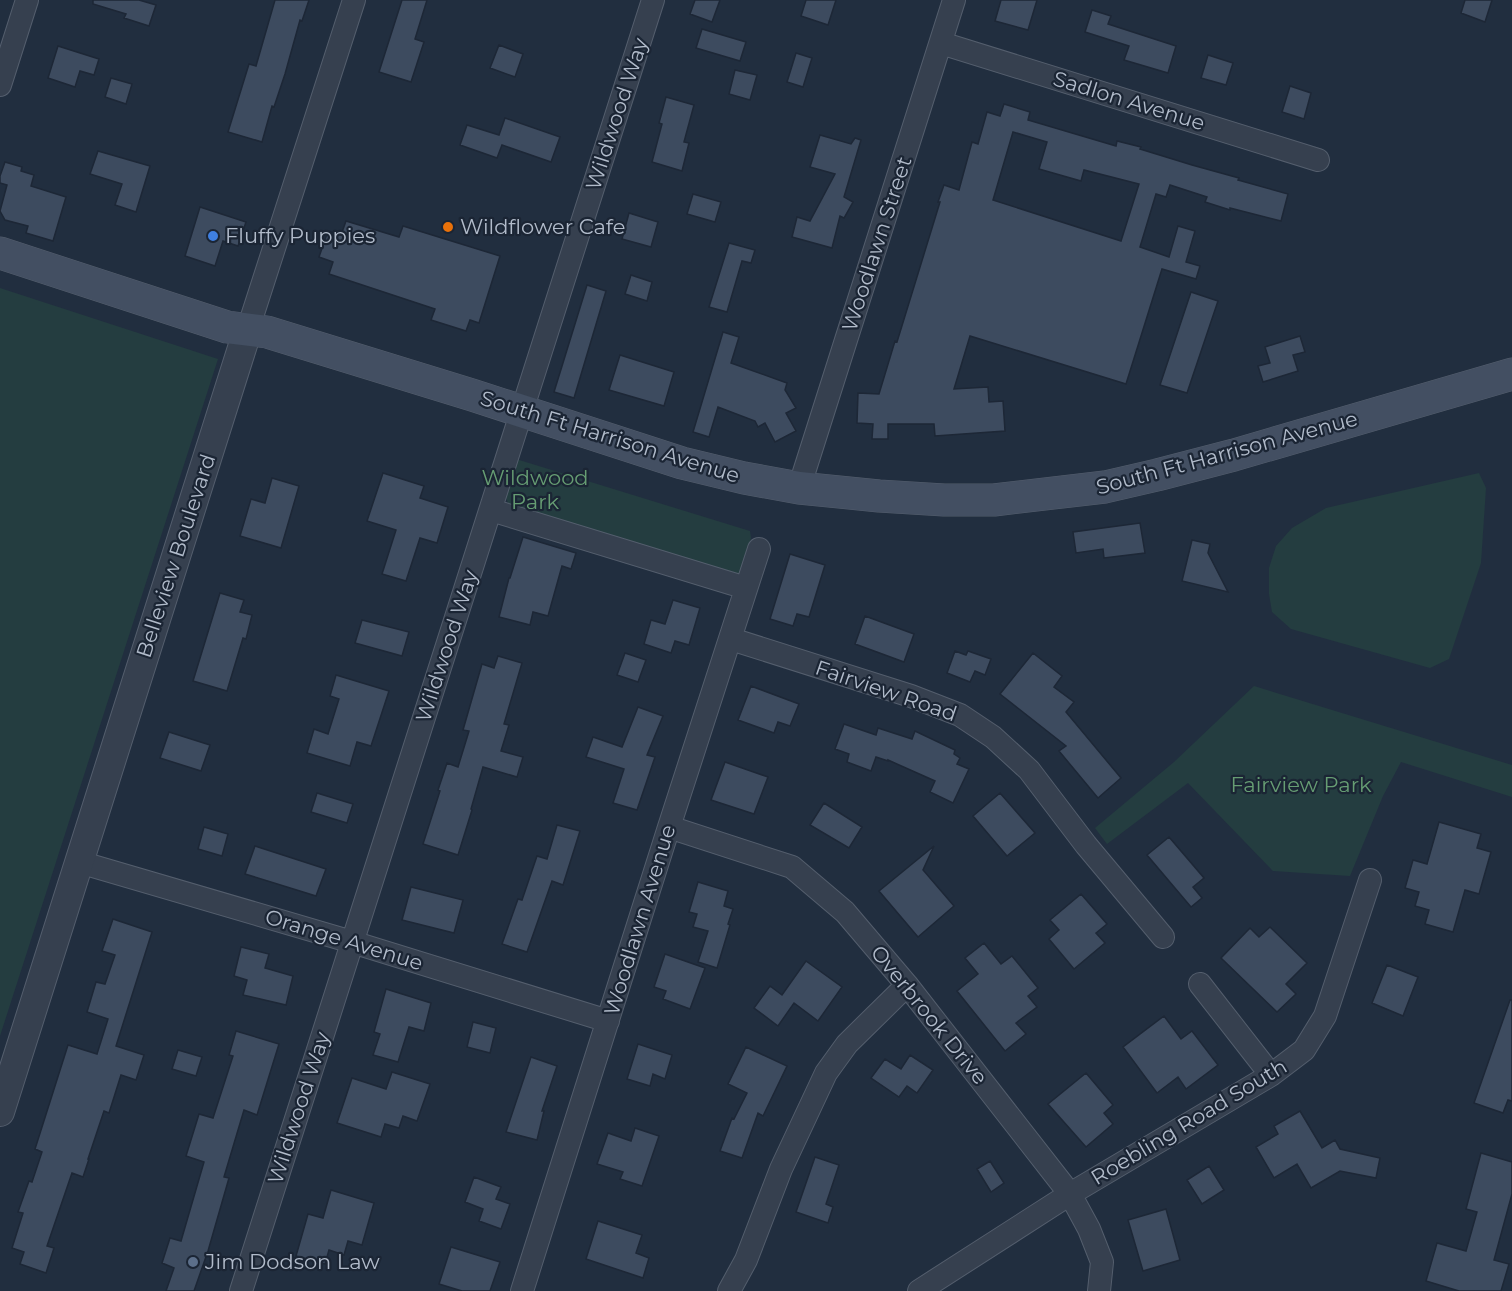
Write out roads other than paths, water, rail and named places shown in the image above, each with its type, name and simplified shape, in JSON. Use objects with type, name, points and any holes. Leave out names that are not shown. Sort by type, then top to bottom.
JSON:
[{"type":"main road","name":"South Ft Harrison Avenue","points":[[0,253],[227,327],[267,332],[682,463],[744,478],[800,488],[879,496],[964,500],[1004,499],[1105,487],[1157,476],[1234,455],[1512,374]]},
{"type":"street","points":[[0,85],[27,0]]},
{"type":"street","name":"Belleview Boulevard","points":[[0,1112],[354,0]]},
{"type":"street","name":"Wildwood Way","points":[[241,1291],[653,0]]},
{"type":"street","name":"Woodlawn Street","points":[[800,488],[954,0]]},
{"type":"street","name":"Sadlon Avenue","points":[[941,43],[1318,160]]},
{"type":"street","points":[[491,510],[746,588]]},
{"type":"street","name":"Woodlawn Avenue","points":[[522,1291],[759,549]]},
{"type":"street","name":"Fairview Road","points":[[730,639],[910,696],[960,715],[993,737],[1029,771],[1086,845],[1163,937]]},
{"type":"street","name":"Overbrook Drive","points":[[669,827],[792,867],[845,912],[907,985],[1070,1194],[1089,1229],[1102,1262],[1099,1291]]},
{"type":"street","name":"Orange Avenue","points":[[79,862],[352,942],[608,1021]]},
{"type":"street","name":"Roebling Road South","points":[[919,1291],[1070,1194],[1271,1075],[1304,1050],[1325,1016],[1370,880]]},
{"type":"street","points":[[1200,984],[1271,1075]]},
{"type":"street","points":[[729,1291],[746,1260],[781,1169],[826,1073],[847,1044],[907,985]]},
{"type":"place","name":"Wildflower Cafe","points":[[448,227]]},
{"type":"place","name":"Fluffy Puppies","points":[[213,236]]},
{"type":"place","name":"Jim Dodson Law","points":[[193,1262]]},
{"type":"park label","name":"Wildwood Park","points":[[535,490]]},
{"type":"park label","name":"Fairview Park","points":[[1301,785]]}]
